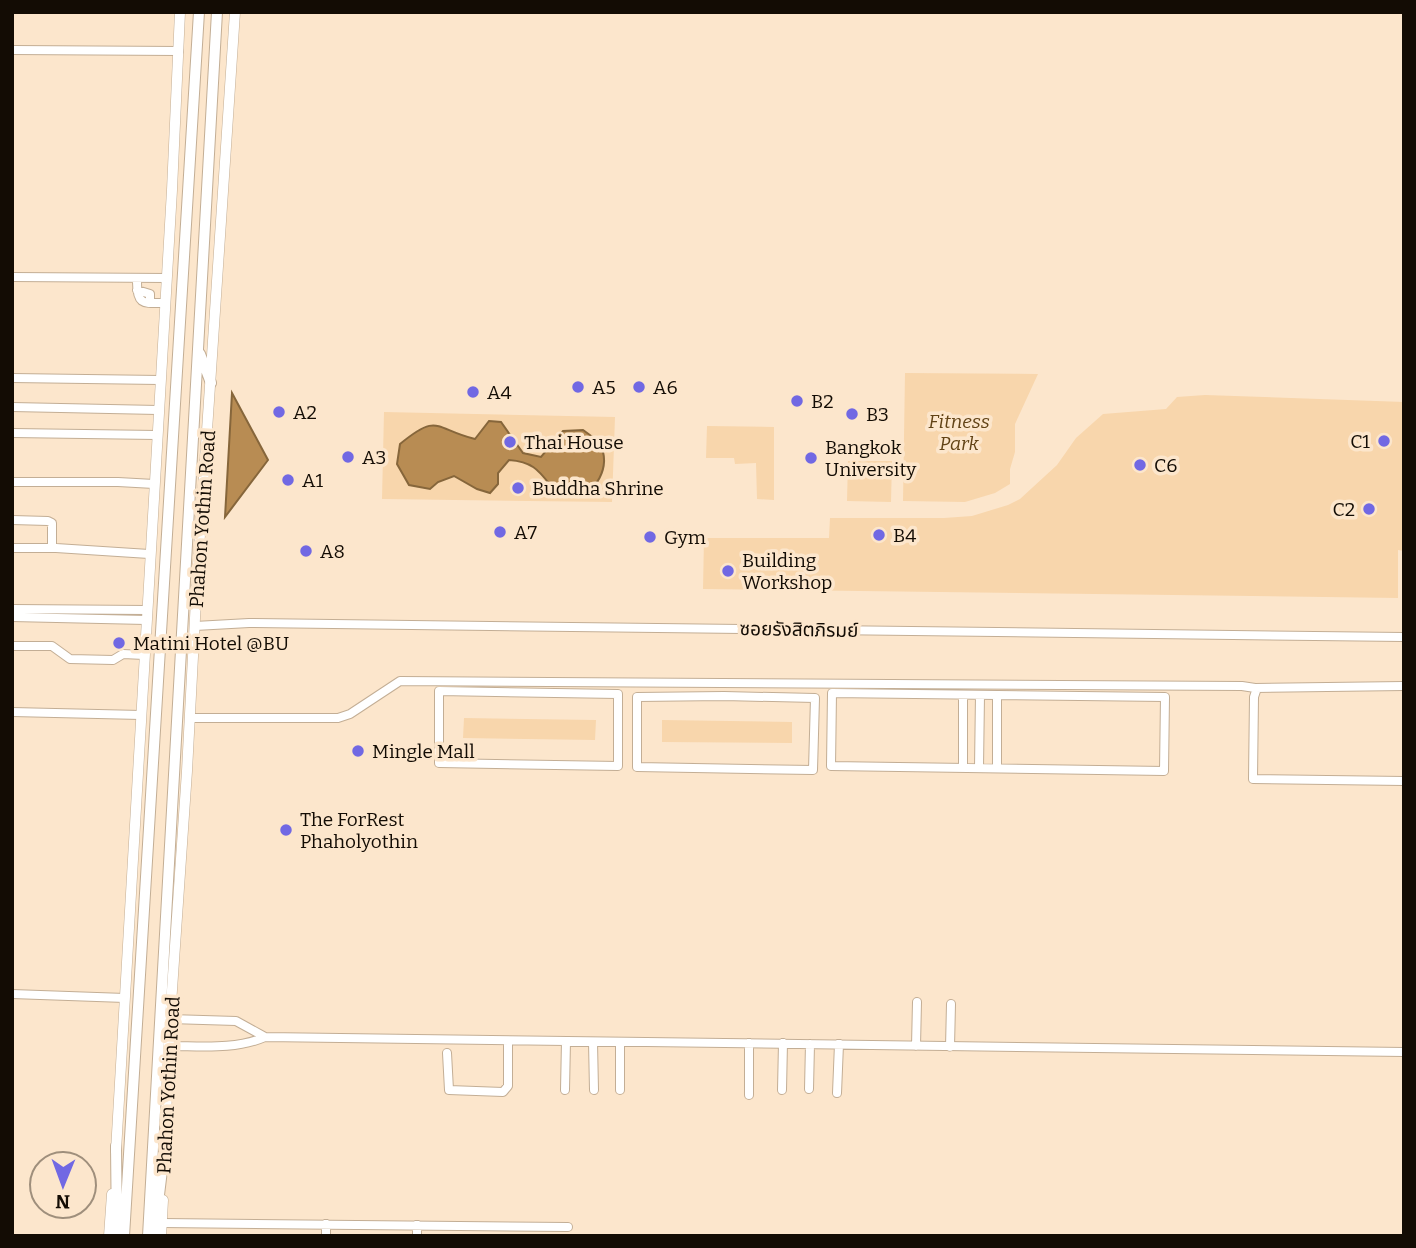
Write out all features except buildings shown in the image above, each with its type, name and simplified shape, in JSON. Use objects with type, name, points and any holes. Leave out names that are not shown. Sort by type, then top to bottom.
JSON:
[{"type":"highway","name":"Phahon Yothin Road","points":[[124,1236],[199,12]]},
{"type":"highway","name":"Phahon Yothin Road","points":[[148,1236],[217,12]]},
{"type":"highway","points":[[197,348],[211,383]]},
{"type":"highway","points":[[116,1146],[117,1236]]},
{"type":"highway","points":[[154,1236],[163,1162]]},
{"type":"main road","points":[[109,1236],[167,278],[180,12]]},
{"type":"main road","points":[[174,153],[178,143],[186,12]]},
{"type":"main road","points":[[226,161],[223,153],[229,12]]},
{"type":"main road","name":"Phahon Yothin Road","points":[[162,1236],[170,1019],[235,12]]},
{"type":"street","points":[[12,50],[178,51]]},
{"type":"street","points":[[12,277],[167,278]]},
{"type":"street","points":[[139,300],[137,286],[148,291],[150,303]]},
{"type":"street","points":[[128,296],[150,303],[165,303]]},
{"type":"street","points":[[12,378],[160,380]]},
{"type":"street","points":[[12,407],[158,410]]},
{"type":"street","points":[[12,433],[157,435]]},
{"type":"street","points":[[12,482],[154,484]]},
{"type":"street","points":[[12,520],[52,523],[52,548]]},
{"type":"street","points":[[12,548],[149,554]]},
{"type":"street","points":[[12,608],[146,615]]},
{"type":"street","points":[[12,617],[146,615]]},
{"type":"street","name":"ซอยรังสิตภิรมย์","points":[[195,626],[249,623],[1404,637]]},
{"type":"street","points":[[12,646],[52,646],[70,659],[113,660],[123,654],[144,655]]},
{"type":"street","points":[[190,718],[338,718],[350,714],[400,681],[943,683],[1257,688],[1404,686]]},
{"type":"street","points":[[529,681],[529,692]]},
{"type":"street","points":[[724,682],[724,696]]},
{"type":"street","points":[[943,683],[943,694]]},
{"type":"street","points":[[1257,688],[1254,697],[1253,779],[1404,780]]},
{"type":"street","points":[[439,691],[529,692],[618,694],[618,765],[439,763],[439,691]]},
{"type":"street","points":[[832,693],[943,694],[1164,697],[1164,771],[831,766],[832,693]]},
{"type":"street","points":[[963,695],[963,768]]},
{"type":"street","points":[[979,768],[980,695]]},
{"type":"street","points":[[997,695],[997,768]]},
{"type":"street","points":[[637,696],[724,696],[816,698],[813,770],[637,768],[637,696]]},
{"type":"street","points":[[12,712],[141,715]]},
{"type":"street","points":[[12,994],[125,998]]},
{"type":"street","points":[[916,1046],[917,1002]]},
{"type":"street","points":[[950,1047],[951,1004]]},
{"type":"street","points":[[170,1019],[236,1021],[265,1037]]},
{"type":"street","points":[[169,1046],[235,1046],[265,1037],[1404,1052]]},
{"type":"street","points":[[447,1052],[449,1090],[503,1092],[508,1086],[508,1041]]},
{"type":"street","points":[[565,1090],[566,1041]]},
{"type":"street","points":[[593,1042],[594,1090]]},
{"type":"street","points":[[620,1042],[620,1090]]},
{"type":"street","points":[[748,1043],[749,1095]]},
{"type":"street","points":[[782,1090],[783,1043]]},
{"type":"street","points":[[809,1089],[810,1044]]},
{"type":"street","points":[[838,1093],[839,1044]]},
{"type":"street","points":[[162,1223],[568,1227]]},
{"type":"street","points":[[326,1224],[326,1236]]},
{"type":"street","points":[[416,1236],[417,1225]]},
{"type":"green space","name":"Fitness Park","points":[[905,373],[1038,374],[1015,424],[1015,452],[1010,469],[1010,484],[995,493],[965,502],[903,501]]},
{"type":"green space","points":[[1205,395],[1404,402],[1404,551],[1398,550],[1398,598],[703,589],[704,538],[829,538],[830,518],[972,516],[1020,499],[1057,465],[1076,438],[1103,414],[1166,409],[1177,397]]},
{"type":"green space","points":[[384,412],[615,417],[612,502],[382,499]]},
{"type":"green space","points":[[707,426],[774,427],[774,500],[757,499],[756,463],[735,464],[734,458],[706,458]]},
{"type":"green space","points":[[848,461],[892,461],[891,502],[847,501]]},
{"type":"green space","points":[[464,718],[596,720],[595,740],[463,738]]},
{"type":"green space","points":[[662,720],[792,722],[792,743],[662,742]]},
{"type":"shaded area","points":[[232,393],[268,460],[225,517]]},
{"type":"shaded area","points":[[489,421],[501,422],[523,453],[541,457],[563,431],[583,430],[597,441],[603,453],[600,478],[581,495],[568,496],[556,492],[532,466],[509,460],[498,473],[498,484],[490,493],[454,476],[438,482],[430,489],[409,485],[397,464],[400,444],[422,428],[430,426],[475,439]]},
{"type":"place","name":"A5","points":[[578,387]]},
{"type":"place","name":"A6","points":[[639,387]]},
{"type":"place","name":"A4","points":[[473,392]]},
{"type":"place","name":"B2","points":[[797,401]]},
{"type":"place","name":"A2","points":[[279,412]]},
{"type":"place","name":"B3","points":[[852,414]]},
{"type":"place","name":"C1","points":[[1384,441]]},
{"type":"place","name":"Thai House","points":[[510,442]]},
{"type":"place","name":"A3","points":[[348,457]]},
{"type":"place","name":"Bangkok University","points":[[811,458]]},
{"type":"place","name":"C6","points":[[1140,465]]},
{"type":"place","name":"A1","points":[[288,480]]},
{"type":"place","name":"Buddha Shrine","points":[[518,488]]},
{"type":"place","name":"C2","points":[[1369,509]]},
{"type":"place","name":"A7","points":[[500,532]]},
{"type":"place","name":"B4","points":[[879,535]]},
{"type":"place","name":"Gym","points":[[650,537]]},
{"type":"place","name":"A8","points":[[306,551]]},
{"type":"place","name":"Building Workshop","points":[[728,571]]},
{"type":"place","name":"Matini Hotel @BU","points":[[119,643]]},
{"type":"place","name":"Mingle Mall","points":[[358,751]]},
{"type":"place","name":"The ForRest Phaholyothin","points":[[286,830]]}]
